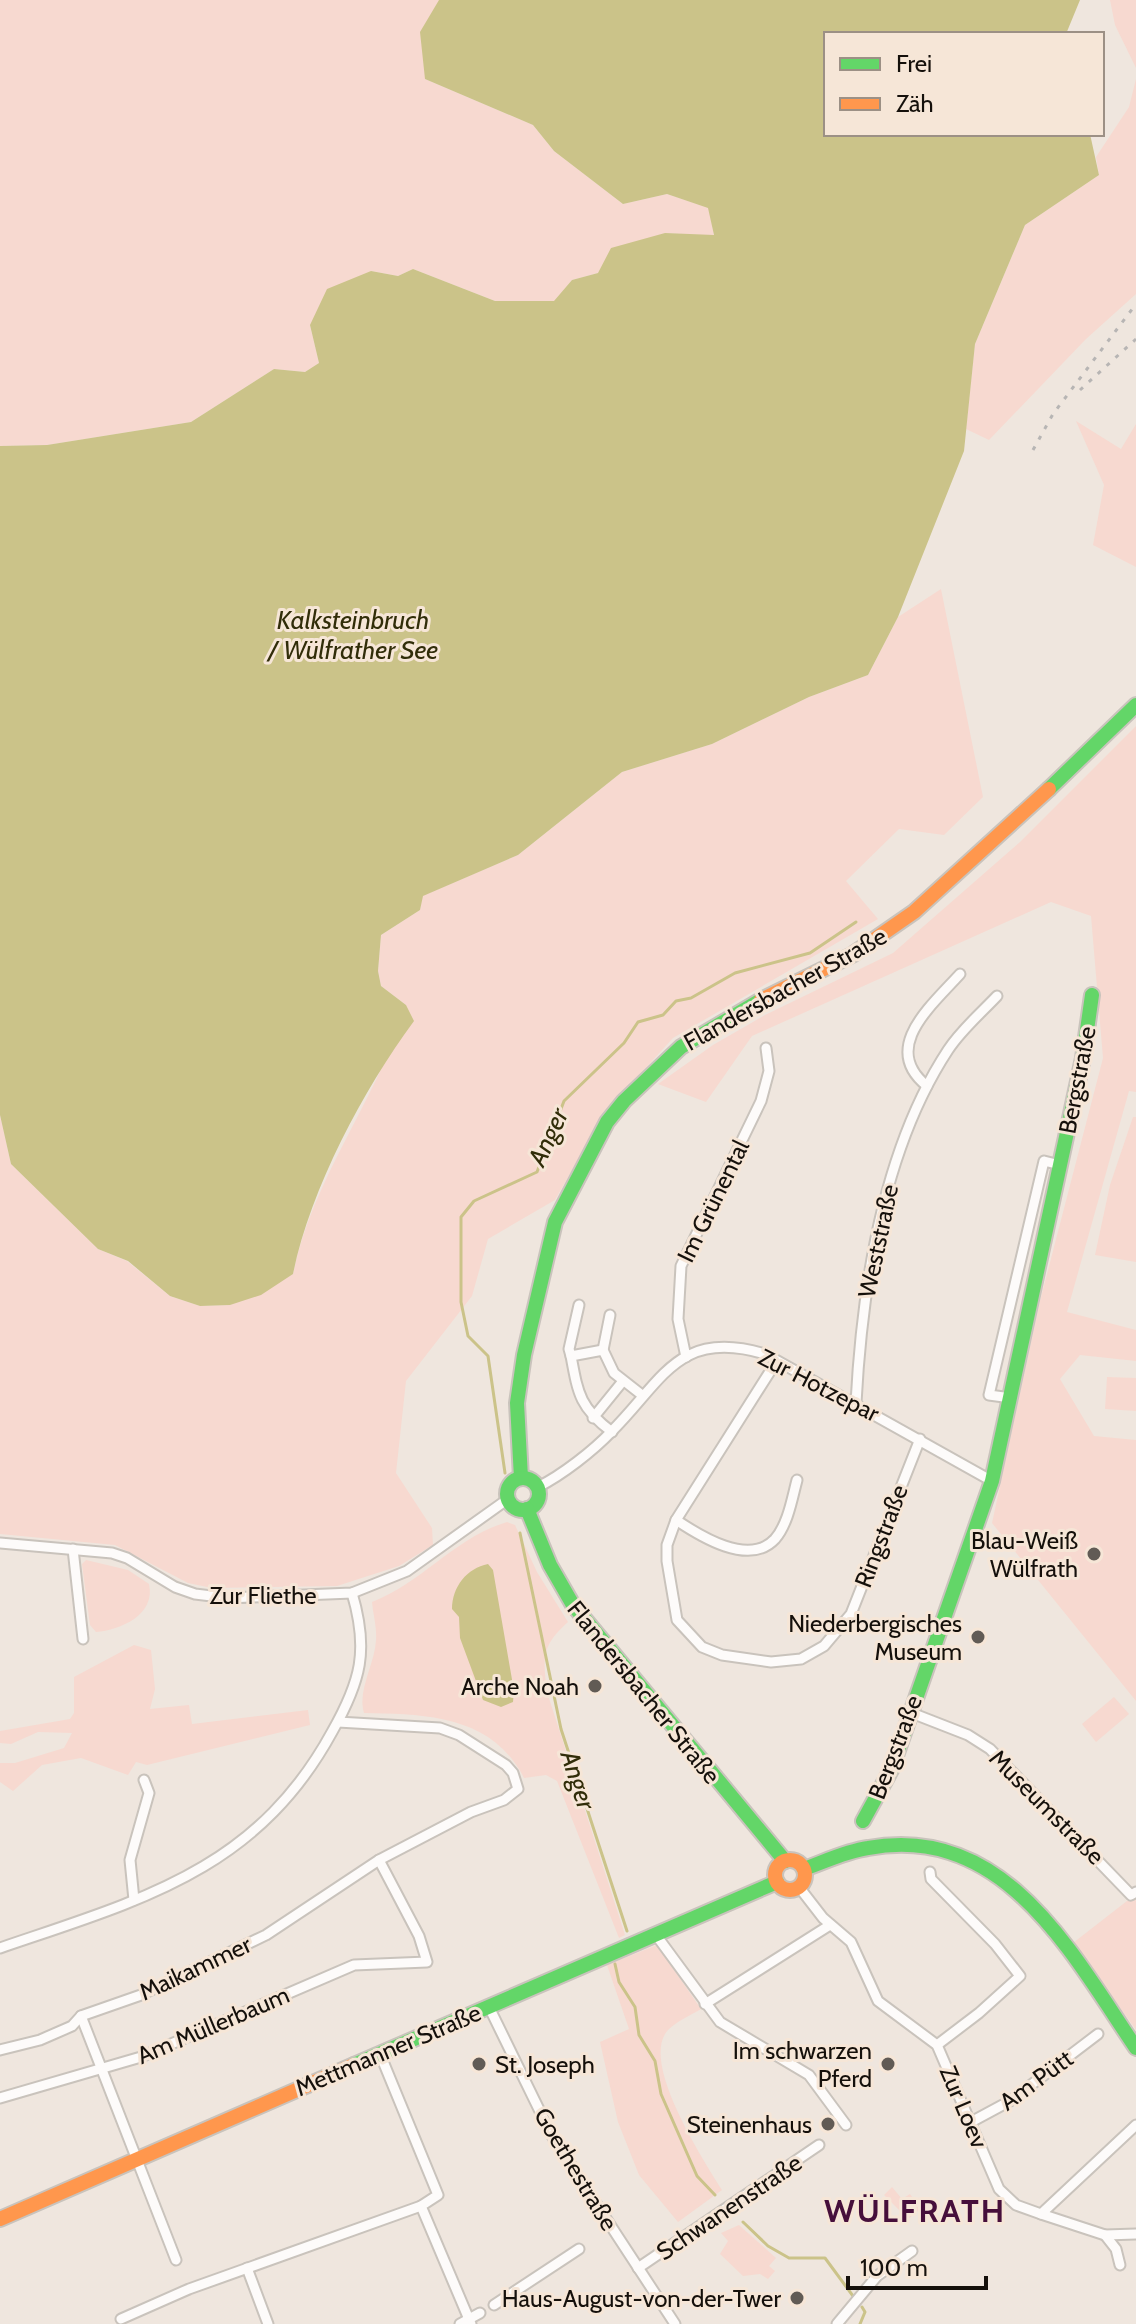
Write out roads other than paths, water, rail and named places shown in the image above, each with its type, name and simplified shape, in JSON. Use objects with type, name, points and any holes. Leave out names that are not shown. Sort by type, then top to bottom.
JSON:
[{"type":"street","name":"Flandersbacher Straße","points":[[521,1478],[517,1403],[524,1355],[555,1222],[616,1112],[681,1047],[732,1014],[852,955],[914,912],[995,841],[1136,705]]},
{"type":"street","points":[[927,1086],[912,1073],[906,1057],[909,1040],[922,1018],[960,974]]},
{"type":"street","name":"Bergstraße","points":[[863,1821],[891,1770],[992,1481],[1083,1058],[1092,995]]},
{"type":"street","name":"Weststraße","points":[[856,1403],[865,1298],[890,1181],[927,1086],[949,1048],[997,996]]},
{"type":"street","name":"Im Grünental","points":[[686,1357],[678,1319],[681,1266],[761,1101],[769,1071],[766,1048]]},
{"type":"street","name":"Bergstraße","points":[[1011,1398],[989,1395],[1044,1161],[1060,1165]]},
{"type":"street","points":[[579,1305],[569,1349],[578,1391],[593,1418],[612,1432]]},
{"type":"street","points":[[610,1315],[603,1350],[614,1373],[642,1395]]},
{"type":"street","name":"Zur Hotzepar","points":[[538,1487],[612,1432],[664,1371],[686,1357],[710,1348],[735,1348],[765,1354],[992,1481]]},
{"type":"street","points":[[571,1356],[603,1350]]},
{"type":"street","name":"Ringstraße","points":[[776,1362],[676,1520],[667,1545],[677,1620],[702,1647],[722,1655],[771,1662],[801,1659],[824,1646],[851,1614],[920,1439]]},
{"type":"street","points":[[593,1418],[623,1381]]},
{"type":"street","points":[[521,1478],[532,1481],[538,1487],[538,1501],[527,1509],[518,1509],[508,1499],[509,1486],[521,1478]]},
{"type":"street","points":[[676,1520],[720,1543],[744,1551],[765,1547],[777,1537],[788,1514],[797,1480]]},
{"type":"street","name":"Zur Fliethe","points":[[0,1543],[73,1549],[127,1558],[175,1587],[210,1597],[352,1593],[407,1571],[508,1499]]},
{"type":"street","name":"Flandersbacher Straße","points":[[527,1509],[550,1565],[573,1605],[731,1800],[785,1861]]},
{"type":"street","points":[[73,1549],[83,1639]]},
{"type":"street","points":[[1,1945],[134,1900],[207,1866],[253,1836],[305,1777],[338,1722],[363,1650],[352,1593]]},
{"type":"street","name":"Museumstraße","points":[[909,1712],[968,1735],[998,1755],[1134,1894]]},
{"type":"street","name":"Maikammer","points":[[0,2050],[40,2040],[72,2026],[81,2016],[141,1995],[266,1935],[379,1860],[459,1818],[504,1800],[518,1789],[513,1773],[459,1735],[414,1725],[338,1722]]},
{"type":"street","points":[[134,1900],[130,1860],[149,1793],[144,1780]]},
{"type":"street","points":[[804,1869],[850,1850],[888,1843],[923,1843],[971,1855],[1032,1903],[1136,2048]]},
{"type":"street","name":"Am Müllerbaum","points":[[0,2098],[141,2057],[354,1965],[427,1962],[419,1936],[379,1860]]},
{"type":"street","points":[[785,1861],[796,1861],[804,1869],[805,1878],[799,1887],[784,1889],[777,1882],[777,1867],[785,1861]]},
{"type":"street","points":[[930,1872],[931,1879],[995,1944],[1020,1976],[937,2045]]},
{"type":"street","name":"Mettmanner Straße","points":[[0,2219],[777,1882]]},
{"type":"street","name":"Zur Loev","points":[[799,1887],[830,1925],[851,1942],[870,1989],[884,2007],[937,2045],[999,2189],[1016,2205],[1041,2214]]},
{"type":"street","points":[[705,2004],[830,1925]]},
{"type":"street","points":[[656,1935],[720,2022],[809,2075],[846,2125]]},
{"type":"street","name":"Goethestraße","points":[[489,2007],[552,2136],[675,2324]]},
{"type":"street","points":[[81,2016],[176,2260]]},
{"type":"street","name":"Am Pütt","points":[[971,2122],[1010,2101],[1098,2034]]},
{"type":"street","points":[[121,2319],[247,2268],[421,2206],[438,2195],[380,2054]]},
{"type":"street","points":[[1136,2125],[1041,2214],[1105,2235],[1136,2234]]},
{"type":"street","name":"Schwanenstraße","points":[[638,2268],[819,2145]]},
{"type":"street","points":[[421,2206],[467,2323],[480,2313]]},
{"type":"street","points":[[1105,2235],[1116,2249],[1120,2265]]},
{"type":"street","points":[[494,2305],[579,2249]]},
{"type":"street","points":[[837,2324],[877,2276],[912,2251]]},
{"type":"street","points":[[247,2268],[268,2324]]},
{"type":"water","name":"Kalksteinbruch / Wülfrather See","points":[[439,0],[1080,0],[1067,32],[824,32],[824,136],[1090,136],[1099,175],[1025,225],[975,344],[964,451],[898,617],[868,675],[809,697],[712,744],[622,772],[518,855],[423,896],[420,910],[381,935],[378,971],[381,986],[406,1005],[414,1021],[358,1109],[325,1175],[293,1274],[261,1295],[230,1305],[200,1306],[170,1296],[128,1261],[98,1249],[11,1164],[0,1115],[0,446],[47,445],[191,422],[274,369],[305,372],[319,363],[310,325],[327,289],[371,271],[398,276],[413,269],[495,301],[554,301],[572,280],[598,273],[611,248],[665,233],[714,235],[708,208],[667,194],[623,204],[554,151],[533,125],[425,79],[420,32]]},
{"type":"water","points":[[488,1564],[493,1570],[514,1691],[513,1702],[501,1707],[483,1700],[460,1638],[459,1617],[452,1609],[462,1580],[480,1566]]},
{"type":"waterway","name":"Anger","points":[[505,1473],[488,1356],[468,1336],[461,1302],[461,1217],[474,1201],[537,1172],[564,1101],[624,1043],[638,1022],[663,1015],[676,1001],[691,998],[735,973],[810,953],[856,922]]},
{"type":"waterway","name":"Anger","points":[[520,1533],[561,1729],[627,1931]]},
{"type":"waterway","name":"Anger","points":[[615,1964],[619,1982],[635,2007],[639,2035],[655,2061],[661,2094],[697,2176],[715,2195]]},
{"type":"waterway","name":"Anger","points":[[743,2222],[768,2246],[789,2258],[825,2258],[853,2296]]},
{"type":"waterway","name":"Anger","points":[[860,2324],[865,2312],[862,2307]]},
{"type":"railway","points":[[1033,450],[1053,414],[1136,304]]},
{"type":"railway","points":[[1080,390],[1136,339]]},
{"type":"place","name":"Blau-Weiß Wülfrath","points":[[1094,1554]]},
{"type":"place","name":"Niederbergisches Museum","points":[[978,1637]]},
{"type":"place","name":"Arche Noah","points":[[595,1686]]},
{"type":"place","name":"St. Joseph","points":[[479,2064]]},
{"type":"place","name":"Im schwarzen Pferd","points":[[888,2064]]},
{"type":"place","name":"Steinenhaus","points":[[828,2124]]},
{"type":"place","name":"Haus-August-von-der-Twer","points":[[797,2298]]},
{"type":"district","name":"WÜLFRATH","points":[[915,2210]]}]
